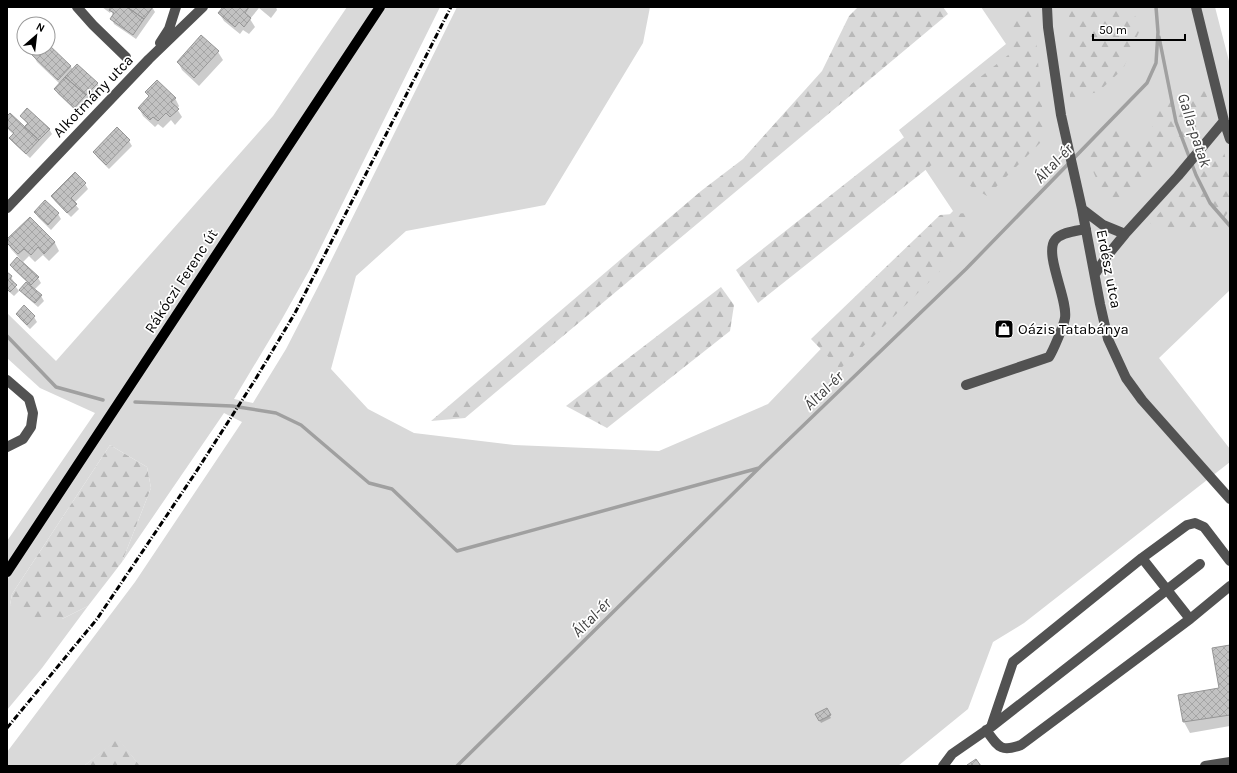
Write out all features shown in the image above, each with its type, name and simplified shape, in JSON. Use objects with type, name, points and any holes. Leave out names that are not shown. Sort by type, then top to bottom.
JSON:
[{"type":"main road","name":"Rákóczi Ferenc út","points":[[7,572],[380,7]]},
{"type":"street","points":[[77,7],[126,57]]},
{"type":"street","points":[[149,59],[169,29],[176,7]]},
{"type":"street","name":"Alkotmány utca","points":[[7,208],[149,59],[203,7]]},
{"type":"street","name":"Erdész utca","points":[[1047,7],[1049,34],[1061,115],[1082,209],[1108,339],[1126,378],[1142,400],[1228,492]]},
{"type":"street","points":[[1196,7],[1224,121],[1230,139]]},
{"type":"street","points":[[1095,274],[1124,234],[1178,176],[1224,121]]},
{"type":"street","points":[[1082,209],[1103,225],[1124,234]]},
{"type":"street","points":[[966,385],[1049,358],[1065,318],[1064,305],[1051,251],[1055,240],[1066,233],[1086,229]]},
{"type":"street","points":[[7,380],[29,398],[33,413],[31,427],[23,439],[7,447]]},
{"type":"street","points":[[1230,561],[1204,527],[1195,523],[1187,525],[1142,558],[1013,662],[989,728],[998,746],[1010,749],[1021,745],[1190,619],[1230,586]]},
{"type":"street","points":[[1142,558],[1190,619]]},
{"type":"street","points":[[943,766],[952,754],[989,728],[1200,564]]},
{"type":"street","points":[[1206,766],[1230,764]]},
{"type":"green space","points":[[347,7],[440,7],[310,269],[234,399],[253,403],[286,349],[457,7],[650,7],[643,43],[545,205],[406,231],[356,276],[331,369],[368,409],[414,433],[514,445],[659,451],[768,404],[953,211],[899,130],[1006,44],[981,7],[1215,7],[1230,65],[1230,290],[1159,358],[1230,449],[1230,462],[1024,623],[993,642],[968,709],[898,766],[140,766],[118,739],[84,766],[7,766],[7,752],[135,582],[242,422],[224,413],[122,562],[151,488],[147,467],[110,445],[12,594],[10,605],[62,619],[88,606],[42,668],[7,710],[7,541],[95,413],[40,388],[7,358],[7,313],[56,361],[273,116]]},
{"type":"green space","points":[[858,7],[943,7],[948,14],[465,418],[431,421],[701,191],[743,159],[822,71],[849,16]]},
{"type":"green space","points":[[1011,7],[1033,7],[1045,138],[987,196],[933,164],[758,303],[736,270],[1012,52]]},
{"type":"green space","points":[[1069,7],[1133,7],[1139,32],[1123,69],[1098,92],[1070,98]]},
{"type":"green space","points":[[1204,85],[1213,121],[1123,204],[1102,192],[1087,157],[1114,130],[1130,132],[1140,144],[1152,137],[1152,109]]},
{"type":"green space","points":[[1222,146],[1230,173],[1230,209],[1217,229],[1158,230],[1150,223]]},
{"type":"green space","points":[[966,213],[970,242],[840,369],[811,339],[940,215]]},
{"type":"green space","points":[[721,287],[734,305],[730,331],[607,428],[566,406]]},
{"type":"green space","points":[[110,445],[147,467],[151,488],[122,562],[88,606],[62,619],[33,622],[10,605],[12,594]]},
{"type":"green space","points":[[118,738],[140,766],[84,766]]},
{"type":"building","points":[[111,7],[127,7],[144,19],[133,35],[110,19],[114,13],[109,10]]},
{"type":"building","points":[[127,7],[153,7],[144,19]]},
{"type":"building","points":[[223,7],[249,7],[245,13],[251,18],[244,27],[239,22],[235,27],[218,13]]},
{"type":"building","points":[[201,35],[219,51],[194,78],[177,62]]},
{"type":"building","points":[[56,52],[71,66],[58,80],[33,56],[56,56]]},
{"type":"building","points":[[77,64],[98,83],[86,95],[65,77]]},
{"type":"building","points":[[65,77],[86,95],[74,108],[54,89]]},
{"type":"building","points":[[157,80],[176,98],[171,102],[179,109],[170,117],[166,113],[158,121],[153,117],[150,120],[138,108],[149,96],[145,92]]},
{"type":"building","points":[[27,108],[50,129],[39,140],[24,127],[28,123],[20,116]]},
{"type":"building","points":[[10,113],[39,140],[26,154],[9,138],[14,133],[7,127],[7,116]]},
{"type":"building","points":[[117,127],[130,140],[106,165],[93,152]]},
{"type":"building","points":[[75,172],[86,183],[71,198],[77,204],[67,213],[51,196]]},
{"type":"building","points":[[45,200],[59,213],[48,225],[34,212]]},
{"type":"building","points":[[30,217],[55,242],[44,254],[38,247],[31,255],[24,249],[18,254],[7,243],[7,239]]},
{"type":"building","points":[[17,257],[39,277],[31,285],[10,265]]},
{"type":"building","points":[[7,272],[12,276],[10,279],[17,285],[10,292],[7,289]]},
{"type":"building","points":[[26,282],[42,295],[35,303],[19,290]]},
{"type":"building","points":[[24,305],[35,316],[27,325],[16,314]]},
{"type":"building","points":[[1230,645],[1230,715],[1183,722],[1178,695],[1219,688],[1212,648]]},
{"type":"building","points":[[827,708],[831,715],[819,721],[815,714]]},
{"type":"building","points":[[976,759],[981,766],[967,765]]},
{"type":"waterway","name":"Által-ér","points":[[457,766],[759,468],[966,269],[1147,83],[1156,63],[1158,32],[1156,7]]},
{"type":"waterway","name":"Galla-patak","points":[[1159,37],[1176,122],[1196,175],[1210,203],[1230,226]]},
{"type":"waterway","points":[[7,336],[56,387],[103,400]]},
{"type":"waterway","points":[[135,402],[232,406],[276,413],[301,425],[369,483],[392,489],[457,551],[759,468]]},
{"type":"railway","points":[[7,728],[97,619],[194,475],[255,380],[295,313],[451,7]]},
{"type":"place","name":"Oázis Tatabánya","points":[[1004,329]]}]
